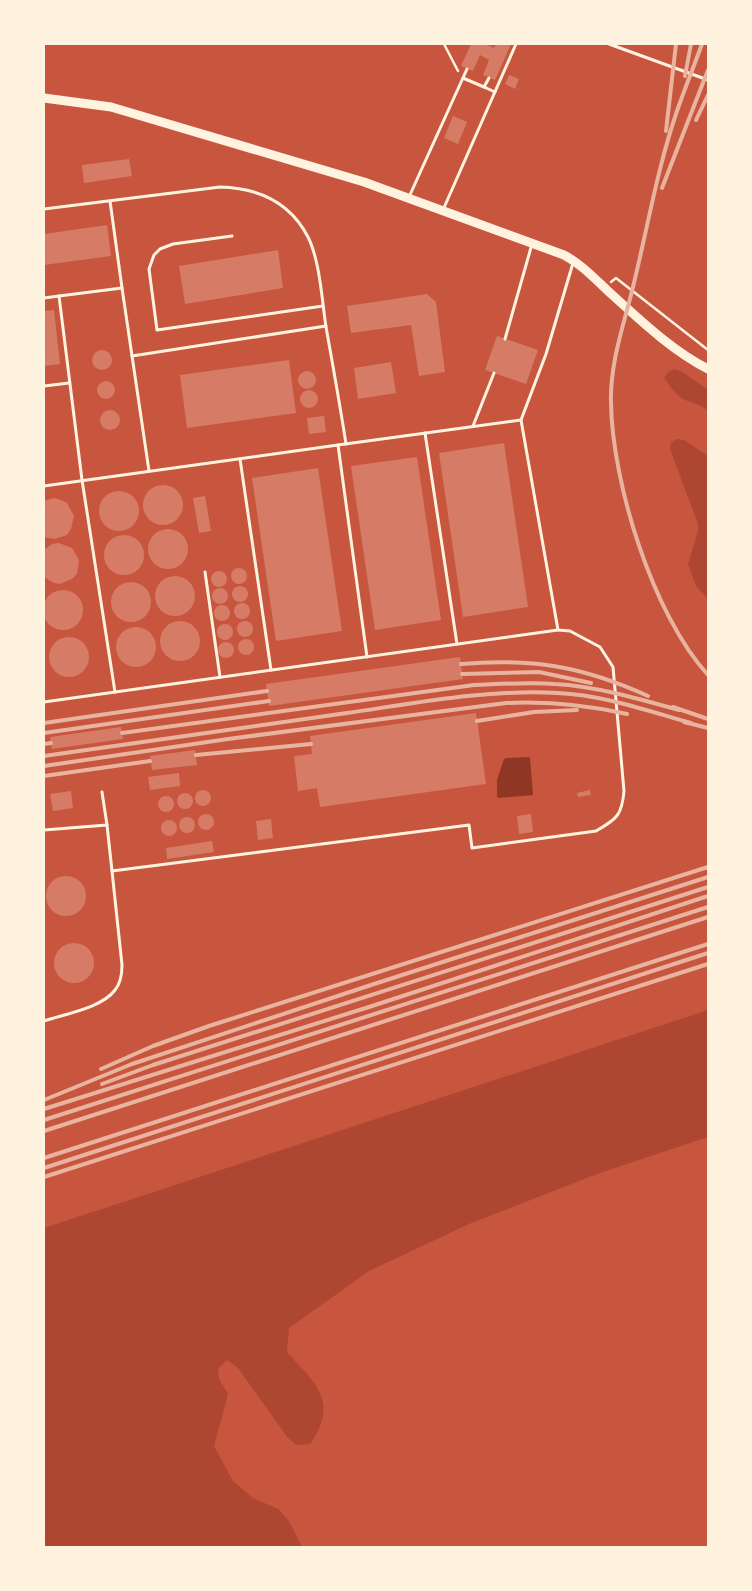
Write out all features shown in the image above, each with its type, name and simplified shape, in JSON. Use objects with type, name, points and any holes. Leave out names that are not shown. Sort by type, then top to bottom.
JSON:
[{"type":"street","points":[[44,98],[111,107],[364,182],[533,242],[574,260],[670,344],[708,369]]},
{"type":"lane","points":[[443,210],[516,44]]},
{"type":"lane","points":[[609,44],[708,80]]},
{"type":"lane","points":[[409,197],[467,69]]},
{"type":"lane","points":[[463,78],[495,92]]},
{"type":"lane","points":[[484,87],[489,78]]},
{"type":"lane","points":[[44,210],[220,187],[240,187],[265,195],[290,213],[308,238],[319,280],[346,444]]},
{"type":"lane","points":[[110,201],[149,471]]},
{"type":"lane","points":[[232,236],[174,244],[160,249],[154,255],[149,270],[157,330],[323,306]]},
{"type":"lane","points":[[505,339],[533,242]]},
{"type":"lane","points":[[558,630],[521,420],[546,354],[574,260]]},
{"type":"lane","points":[[44,298],[122,288]]},
{"type":"lane","points":[[59,296],[82,480],[115,692]]},
{"type":"lane","points":[[131,356],[326,326]]},
{"type":"lane","points":[[473,426],[494,373]]},
{"type":"lane","points":[[44,386],[69,383]]},
{"type":"lane","points":[[44,486],[521,420]]},
{"type":"lane","points":[[425,433],[457,644]]},
{"type":"lane","points":[[338,445],[367,657]]},
{"type":"lane","points":[[240,459],[271,670]]},
{"type":"lane","points":[[205,572],[220,677]]},
{"type":"lane","points":[[44,702],[558,630],[570,631],[600,647],[613,667],[624,791],[622,808],[608,824],[596,831],[472,848],[469,825],[112,871]]},
{"type":"lane","points":[[44,1021],[99,1003],[114,991],[122,978],[102,792]]},
{"type":"lane","points":[[44,830],[106,825]]},
{"type":"path","points":[[444,44],[455,68],[463,78]]},
{"type":"path","points":[[604,288],[616,278],[708,350]]},
{"type":"shaded area","points":[[674,369],[681,371],[708,390],[708,411],[683,399],[671,388],[664,378],[668,372]]},
{"type":"shaded area","points":[[677,439],[684,440],[708,456],[708,599],[696,586],[688,564],[698,531],[698,524],[670,449],[671,442]]},
{"type":"shaded area","points":[[530,758],[533,795],[498,798],[497,780],[504,759]]},
{"type":"shaded area","points":[[708,1010],[708,1137],[597,1174],[469,1224],[369,1271],[289,1328],[287,1352],[315,1384],[323,1402],[321,1423],[310,1444],[296,1445],[288,1438],[238,1368],[227,1360],[218,1369],[219,1379],[228,1394],[214,1446],[233,1481],[253,1498],[278,1509],[289,1521],[302,1547],[44,1547],[44,1228]]},
{"type":"building","points":[[471,44],[485,44],[494,48],[496,44],[511,44],[495,80],[483,75],[489,60],[480,55],[473,71],[461,66]]},
{"type":"building","points":[[509,75],[519,79],[515,89],[505,84]]},
{"type":"building","points":[[453,116],[467,122],[458,144],[444,138]]},
{"type":"building","points":[[129,159],[132,176],[84,183],[82,165]]},
{"type":"building","points":[[107,225],[111,256],[44,265],[44,234]]},
{"type":"building","points":[[278,250],[283,288],[185,304],[179,266]]},
{"type":"building","points":[[427,294],[436,302],[445,372],[419,376],[411,325],[351,333],[347,306]]},
{"type":"building","points":[[54,310],[60,364],[44,366],[44,311]]},
{"type":"building","points":[[497,336],[538,350],[526,384],[485,370]]},
{"type":"building","points":[[102,350],[109,353],[112,360],[109,367],[102,370],[95,367],[92,360],[95,353]]},
{"type":"building","points":[[289,360],[296,413],[187,428],[180,375]]},
{"type":"building","points":[[391,362],[396,393],[358,399],[354,368]]},
{"type":"building","points":[[307,371],[313,374],[316,380],[313,386],[307,389],[301,386],[298,380],[301,374]]},
{"type":"building","points":[[102,381],[110,381],[115,386],[113,397],[102,399],[97,394],[97,386]]},
{"type":"building","points":[[309,390],[315,393],[318,399],[315,405],[309,408],[303,405],[300,399],[303,393]]},
{"type":"building","points":[[110,410],[117,413],[120,420],[117,427],[110,430],[103,427],[100,420],[103,413]]},
{"type":"building","points":[[324,416],[326,432],[309,434],[307,418]]},
{"type":"building","points":[[504,443],[528,607],[463,617],[439,453]]},
{"type":"building","points":[[417,457],[441,620],[375,630],[351,466]]},
{"type":"building","points":[[318,468],[342,631],[276,641],[252,478]]},
{"type":"building","points":[[167,485],[174,488],[180,494],[183,505],[182,513],[174,522],[167,525],[159,525],[152,522],[144,513],[143,501],[146,494],[155,486]]},
{"type":"building","points":[[123,491],[130,494],[136,500],[139,511],[138,519],[130,528],[123,531],[115,531],[108,528],[100,519],[99,507],[102,500],[111,492]]},
{"type":"building","points":[[205,496],[211,531],[199,533],[193,498]]},
{"type":"building","points":[[54,498],[67,503],[74,516],[71,529],[67,535],[55,539],[44,537],[44,501]]},
{"type":"building","points":[[172,529],[179,532],[185,538],[188,549],[187,557],[179,566],[172,569],[164,569],[157,566],[149,557],[148,545],[151,538],[160,530]]},
{"type":"building","points":[[128,535],[135,538],[141,544],[144,555],[143,563],[135,572],[128,575],[120,575],[113,572],[105,563],[104,551],[107,544],[116,536]]},
{"type":"building","points":[[59,543],[72,548],[79,560],[77,574],[72,579],[60,584],[44,577],[44,550],[52,544]]},
{"type":"building","points":[[239,568],[247,576],[239,584],[231,576]]},
{"type":"building","points":[[219,571],[227,579],[219,587],[211,579]]},
{"type":"building","points":[[179,576],[186,579],[192,585],[195,596],[194,604],[186,613],[179,616],[171,616],[164,613],[156,604],[155,592],[158,585],[167,577]]},
{"type":"building","points":[[135,582],[142,585],[148,591],[151,602],[150,610],[142,619],[135,622],[127,622],[120,619],[112,610],[111,598],[114,591],[123,583]]},
{"type":"building","points":[[240,586],[248,594],[240,602],[232,594]]},
{"type":"building","points":[[220,588],[228,596],[220,604],[212,596]]},
{"type":"building","points":[[67,590],[74,593],[80,599],[83,610],[82,618],[74,627],[67,630],[59,630],[52,627],[44,618],[43,606],[46,599],[55,591]]},
{"type":"building","points":[[242,603],[250,611],[242,619],[234,611]]},
{"type":"building","points":[[222,605],[230,613],[222,621],[214,613]]},
{"type":"building","points":[[184,621],[191,624],[197,630],[200,641],[199,649],[191,658],[184,661],[176,661],[169,658],[161,649],[160,637],[163,630],[172,622]]},
{"type":"building","points":[[245,621],[253,629],[245,637],[237,629]]},
{"type":"building","points":[[225,624],[233,632],[225,640],[217,632]]},
{"type":"building","points":[[140,627],[147,630],[153,636],[156,647],[155,655],[147,664],[140,667],[132,667],[125,664],[117,655],[116,643],[119,636],[128,628]]},
{"type":"building","points":[[73,637],[80,640],[86,646],[89,657],[88,665],[80,674],[73,677],[65,677],[58,674],[50,665],[49,653],[52,646],[61,638]]},
{"type":"building","points":[[246,639],[254,647],[246,655],[238,647]]},
{"type":"building","points":[[226,642],[234,650],[226,658],[218,650]]},
{"type":"building","points":[[460,657],[463,679],[269,706],[266,684]]},
{"type":"building","points":[[476,713],[486,784],[320,807],[317,788],[298,791],[294,756],[312,754],[310,736]]},
{"type":"building","points":[[121,727],[123,739],[52,749],[50,737]]},
{"type":"building","points":[[195,750],[197,765],[152,770],[150,756]]},
{"type":"building","points":[[179,773],[180,786],[150,790],[148,777]]},
{"type":"building","points":[[203,790],[209,792],[211,798],[209,804],[203,806],[197,804],[195,798],[197,792]]},
{"type":"building","points":[[590,790],[591,795],[578,797],[577,793]]},
{"type":"building","points":[[71,791],[73,808],[53,811],[50,794]]},
{"type":"building","points":[[185,793],[191,795],[193,801],[191,807],[185,809],[179,807],[177,801],[179,795]]},
{"type":"building","points":[[166,796],[172,798],[174,804],[172,810],[166,812],[160,810],[158,804],[160,798]]},
{"type":"building","points":[[206,814],[212,816],[214,822],[212,828],[206,830],[200,828],[198,822],[200,816]]},
{"type":"building","points":[[531,814],[533,832],[519,834],[517,816]]},
{"type":"building","points":[[187,817],[193,819],[195,825],[193,831],[187,833],[181,831],[179,825],[181,819]]},
{"type":"building","points":[[271,819],[273,838],[258,840],[256,821]]},
{"type":"building","points":[[169,820],[175,822],[177,828],[175,834],[169,836],[163,834],[161,828],[163,822]]},
{"type":"building","points":[[212,841],[214,852],[167,859],[166,848]]},
{"type":"building","points":[[70,876],[77,879],[83,885],[86,896],[85,904],[77,913],[70,916],[62,916],[55,913],[47,904],[46,892],[49,885],[58,877]]},
{"type":"building","points":[[78,943],[85,946],[91,952],[94,963],[93,971],[85,980],[78,983],[70,983],[63,980],[55,971],[54,959],[57,952],[66,944]]},
{"type":"railway","points":[[666,131],[676,44]]},
{"type":"railway","points":[[685,76],[691,44]]},
{"type":"railway","points":[[702,44],[677,111],[658,178],[615,360],[611,402],[613,435],[619,470],[639,546],[653,584],[670,618],[688,649],[708,675]]},
{"type":"railway","points":[[662,188],[708,70]]},
{"type":"railway","points":[[696,120],[708,95]]},
{"type":"railway","points":[[461,664],[511,662],[556,666],[601,678],[648,696]]},
{"type":"railway","points":[[462,674],[539,672],[591,683]]},
{"type":"railway","points":[[122,733],[474,685],[525,683],[570,685],[617,694],[679,710]]},
{"type":"railway","points":[[44,723],[267,691]]},
{"type":"railway","points":[[44,756],[426,701],[506,693],[575,694],[625,704],[691,723]]},
{"type":"railway","points":[[44,733],[269,701]]},
{"type":"railway","points":[[44,766],[228,739],[506,703],[567,704],[627,714]]},
{"type":"railway","points":[[673,707],[708,719]]},
{"type":"railway","points":[[477,721],[534,712],[577,710]]},
{"type":"railway","points":[[684,722],[708,728]]},
{"type":"railway","points":[[44,744],[51,743]]},
{"type":"railway","points":[[196,755],[311,744]]},
{"type":"railway","points":[[44,776],[150,761]]},
{"type":"railway","points":[[101,1069],[153,1046],[209,1026],[708,867]]},
{"type":"railway","points":[[44,1100],[132,1064],[708,877]]},
{"type":"railway","points":[[102,1084],[153,1065],[708,887]]},
{"type":"railway","points":[[44,1109],[369,1007],[708,896]]},
{"type":"railway","points":[[44,1120],[708,907]]},
{"type":"railway","points":[[44,1131],[708,917]]},
{"type":"railway","points":[[44,1158],[708,944]]},
{"type":"railway","points":[[44,1168],[708,953]]},
{"type":"railway","points":[[44,1177],[708,964]]}]
